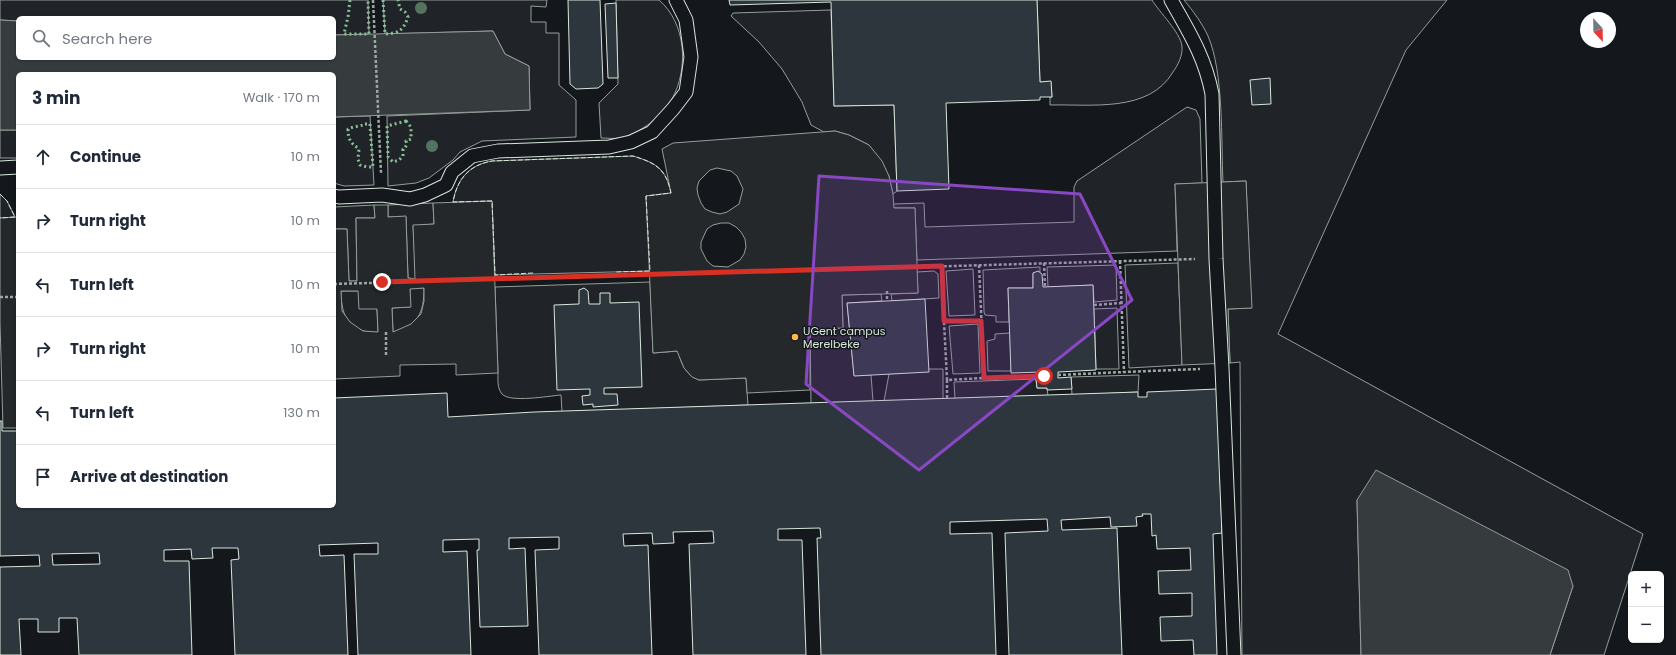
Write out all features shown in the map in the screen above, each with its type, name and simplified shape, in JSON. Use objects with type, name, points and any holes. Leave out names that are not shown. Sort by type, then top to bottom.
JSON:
[{"type":"lane","points":[[336,196],[382,195],[410,199],[426,195],[446,185],[452,172],[472,156],[498,151],[608,146],[631,142],[652,132],[686,92],[690,57],[686,20],[676,0]]},
{"type":"lane","points":[[1171,0],[1195,42],[1208,72],[1212,94],[1216,259],[1234,655]]},
{"type":"lane","points":[[0,168],[16,167]]},
{"type":"path","points":[[373,0],[376,30],[380,148]]},
{"type":"path","points":[[336,284],[382,281],[1216,259]]},
{"type":"path","points":[[1120,261],[1124,372]]},
{"type":"path","points":[[1044,263],[1045,287]]},
{"type":"path","points":[[978,265],[984,378]]},
{"type":"path","points":[[942,266],[947,399]]},
{"type":"path","points":[[382,281],[383,290]]},
{"type":"path","points":[[887,291],[887,301]]},
{"type":"path","points":[[0,297],[16,297]]},
{"type":"path","points":[[1094,305],[1122,303]]},
{"type":"path","points":[[944,321],[981,321]]},
{"type":"path","points":[[386,332],[386,355]]},
{"type":"path","points":[[1058,375],[1222,368]]},
{"type":"path","points":[[947,380],[1044,376]]},
{"type":"highlighted area","points":[[819,176],[1080,194],[1132,300],[919,470],[806,384]]},
{"type":"shaded area","points":[[0,0],[368,0],[369,34],[336,35],[336,16],[16,16],[16,21],[0,20]]},
{"type":"shaded area","points":[[383,0],[547,0],[546,7],[531,6],[531,22],[546,22],[546,33],[559,33],[559,85],[576,100],[576,137],[482,141],[460,152],[453,160],[429,178],[416,183],[388,186],[387,116],[530,110],[529,66],[505,54],[493,31],[385,34]]},
{"type":"shaded area","points":[[616,0],[659,0],[668,10],[675,21],[682,46],[681,74],[672,99],[657,118],[642,129],[627,136],[618,138],[601,138],[599,103],[618,84]]},
{"type":"shaded area","points":[[1037,0],[1152,0],[1178,35],[1182,46],[1180,60],[1163,85],[1149,94],[1134,100],[1118,104],[1050,105],[1050,97],[1052,97],[1051,82],[1040,82]]},
{"type":"shaded area","points":[[1184,0],[1447,0],[1406,50],[1278,334],[1643,534],[1631,571],[1628,571],[1628,581],[1604,655],[1550,655],[1573,586],[1357,500],[1361,655],[1242,655],[1240,362],[1230,363],[1228,309],[1251,308],[1246,181],[1223,182],[1221,108],[1217,69],[1208,36]]},
{"type":"shaded area","points":[[831,10],[834,106],[894,105],[897,191],[893,194],[889,176],[869,145],[849,135],[835,131],[824,132],[811,125],[802,102],[782,69],[759,42],[731,16],[733,13]]},
{"type":"shaded area","points":[[0,20],[16,21],[16,60],[336,60],[336,35],[493,31],[505,54],[529,66],[530,110],[336,117],[336,72],[16,72],[16,130],[0,130]]},
{"type":"shaded area","points":[[1187,107],[1196,110],[1200,119],[1202,183],[1175,184],[1177,251],[917,260],[915,208],[894,208],[893,204],[924,203],[925,227],[1074,222],[1074,187],[1077,181]]},
{"type":"shaded area","points":[[370,116],[374,185],[344,186],[336,184],[336,117]]},
{"type":"shaded area","points":[[0,130],[16,130],[16,158],[0,158]]},
{"type":"shaded area","points":[[835,131],[849,135],[869,145],[882,161],[889,176],[894,208],[915,208],[918,293],[842,295],[843,328],[810,329],[810,390],[747,393],[746,378],[699,380],[692,377],[684,368],[677,351],[653,353],[646,196],[671,193],[662,149],[673,143]],"holes":[[[717,168],[731,171],[737,176],[743,189],[739,204],[727,212],[720,214],[705,209],[701,203],[697,188],[699,181],[710,170]],[[729,223],[736,227],[745,239],[746,247],[744,254],[740,260],[728,267],[713,266],[707,261],[701,249],[701,242],[707,229],[713,225]]]},
{"type":"shaded area","points":[[633,156],[648,161],[659,168],[666,178],[671,193],[646,196],[650,271],[495,275],[492,201],[453,202],[458,186],[465,174],[484,163],[492,161]]},
{"type":"shaded area","points":[[1246,181],[1252,308],[1228,309],[1230,363],[1182,365],[1175,184]]},
{"type":"shaded area","points":[[0,194],[7,201],[15,217],[0,218]]},
{"type":"shaded area","points":[[492,201],[498,373],[456,375],[456,364],[400,365],[400,376],[336,379],[336,229],[347,229],[349,281],[357,281],[356,218],[375,218],[374,205],[388,205],[388,217],[406,216],[408,278],[415,279],[413,225],[434,224],[433,203]],"holes":[[[424,288],[424,301],[421,314],[411,324],[393,332],[392,308],[411,307],[410,289]],[[341,291],[358,291],[359,309],[377,309],[378,332],[363,331],[350,322],[342,311]]]},
{"type":"shaded area","points":[[433,203],[434,224],[413,226],[416,279],[408,278],[406,217],[388,217],[388,205]]},
{"type":"shaded area","points":[[374,205],[375,218],[356,218],[357,281],[349,281],[347,229],[336,229],[336,207]]},
{"type":"shaded area","points":[[16,217],[16,428],[3,428],[0,322],[0,218]]},
{"type":"shaded area","points":[[1178,263],[1182,365],[1129,368],[1125,265]]},
{"type":"shaded area","points":[[1116,265],[1117,300],[1094,302],[1093,285],[1048,287],[1047,267]]},
{"type":"shaded area","points":[[1040,267],[1040,272],[1033,273],[1033,288],[1008,288],[1009,322],[996,322],[996,316],[985,315],[983,270]]},
{"type":"shaded area","points":[[973,269],[975,315],[949,316],[946,271]]},
{"type":"shaded area","points":[[934,271],[938,274],[939,298],[892,301],[891,294],[918,293],[917,272]]},
{"type":"shaded area","points":[[650,282],[653,353],[678,351],[687,372],[699,380],[746,378],[748,405],[562,412],[561,395],[521,399],[506,397],[502,394],[498,384],[495,287]]},
{"type":"shaded area","points":[[410,288],[424,288],[423,305],[421,311],[414,322],[393,332],[392,308],[410,307]]},
{"type":"shaded area","points":[[341,291],[358,291],[377,309],[378,333],[360,330],[349,322],[343,309]]},
{"type":"shaded area","points":[[881,294],[882,301],[847,303],[854,375],[871,375],[873,401],[811,404],[810,329],[843,328],[842,295]]},
{"type":"shaded area","points":[[1117,308],[1119,369],[1096,369],[1094,309]]},
{"type":"shaded area","points":[[978,324],[980,373],[953,374],[949,326]]},
{"type":"shaded area","points":[[1010,333],[1011,371],[988,371],[987,341],[995,339],[995,334]]},
{"type":"shaded area","points":[[929,369],[943,369],[943,399],[884,401],[889,374]]},
{"type":"shaded area","points":[[1139,375],[1138,392],[1072,395],[1071,377]]},
{"type":"shaded area","points":[[1036,379],[1037,388],[1047,388],[1048,396],[955,399],[954,382]]},
{"type":"shaded area","points":[[1376,470],[1568,570],[1573,586],[1550,655],[1361,655],[1357,500]]},
{"type":"building","points":[[568,0],[600,0],[603,84],[598,88],[576,89],[570,84]]},
{"type":"building","points":[[729,0],[1037,0],[1040,82],[1051,81],[1052,97],[1040,97],[1040,100],[946,103],[949,189],[897,191],[894,105],[834,106],[831,2],[730,5]]},
{"type":"building","points":[[616,3],[618,78],[608,78],[605,4]]},
{"type":"building","points":[[1270,78],[1271,104],[1252,105],[1250,80]]},
{"type":"building","points":[[1038,271],[1042,274],[1043,287],[1093,285],[1096,370],[1058,372],[1058,378],[1071,377],[1072,389],[1047,390],[1047,388],[1037,388],[1036,379],[1044,379],[1044,372],[1011,373],[1008,288],[1033,288],[1033,273]]},
{"type":"building","points":[[584,288],[588,291],[589,304],[600,304],[600,293],[610,293],[610,303],[639,302],[642,387],[604,388],[604,394],[617,394],[618,405],[593,407],[593,404],[583,405],[582,396],[590,395],[590,389],[557,390],[554,305],[579,304],[579,290]]},
{"type":"building","points":[[925,299],[929,372],[854,376],[847,303]]},
{"type":"building","points":[[1217,389],[1222,533],[1213,534],[1217,655],[1194,655],[1193,640],[1161,641],[1160,617],[1192,616],[1192,593],[1159,594],[1158,571],[1191,570],[1190,548],[1157,549],[1156,535],[1152,536],[1151,514],[1142,514],[1143,516],[1136,517],[1137,526],[1111,527],[1110,517],[1061,520],[1062,530],[1117,528],[1122,655],[1009,655],[1005,533],[1048,531],[1047,519],[950,522],[950,534],[992,533],[996,655],[821,655],[817,538],[821,538],[820,528],[778,529],[778,540],[802,540],[806,655],[693,655],[689,544],[714,543],[713,531],[673,532],[674,543],[653,544],[652,533],[623,534],[624,546],[648,545],[652,655],[539,655],[535,550],[559,549],[559,537],[509,538],[509,549],[525,548],[528,626],[480,627],[477,550],[479,550],[479,539],[443,540],[443,552],[467,551],[471,655],[358,655],[354,554],[378,554],[378,543],[319,545],[320,556],[344,555],[348,655],[235,655],[231,560],[239,559],[238,548],[212,548],[213,558],[192,559],[191,549],[164,550],[164,561],[189,561],[192,655],[79,655],[77,618],[59,618],[59,632],[38,632],[38,619],[19,619],[21,655],[0,655],[0,567],[40,566],[39,555],[0,556],[0,421],[2,421],[2,431],[16,431],[16,508],[336,508],[336,398],[447,393],[448,417],[534,412],[1138,392],[1138,397],[1147,397],[1147,392]],"holes":[[[99,553],[100,564],[53,565],[52,554]]]},
{"type":"hedge","points":[[350,0],[344,34],[369,34],[368,0]]},
{"type":"hedge","points":[[383,0],[385,34],[394,33],[400,30],[408,17],[405,12],[400,9],[398,0]]},
{"type":"hedge","points":[[406,121],[411,127],[411,139],[406,141],[407,144],[403,149],[403,156],[399,160],[393,162],[388,157],[387,126],[406,121]]},
{"type":"hedge","points":[[365,124],[370,124],[373,167],[360,165],[358,159],[359,149],[349,139],[348,129],[365,124]]},
{"type":"fence","points":[[533,273],[495,275],[492,201],[453,202],[461,180],[465,174],[477,166],[492,161],[633,156],[654,164],[666,178],[671,193],[646,196],[650,271],[616,272]]},
{"type":"fence","points":[[0,194],[7,201],[15,217],[0,218]]},
{"type":"place","name":"UGent campus Merelbeke","points":[[795,337]]},
{"type":"route","points":[[382,282],[942,266],[944,321],[981,321],[984,378],[1044,376]]}]
